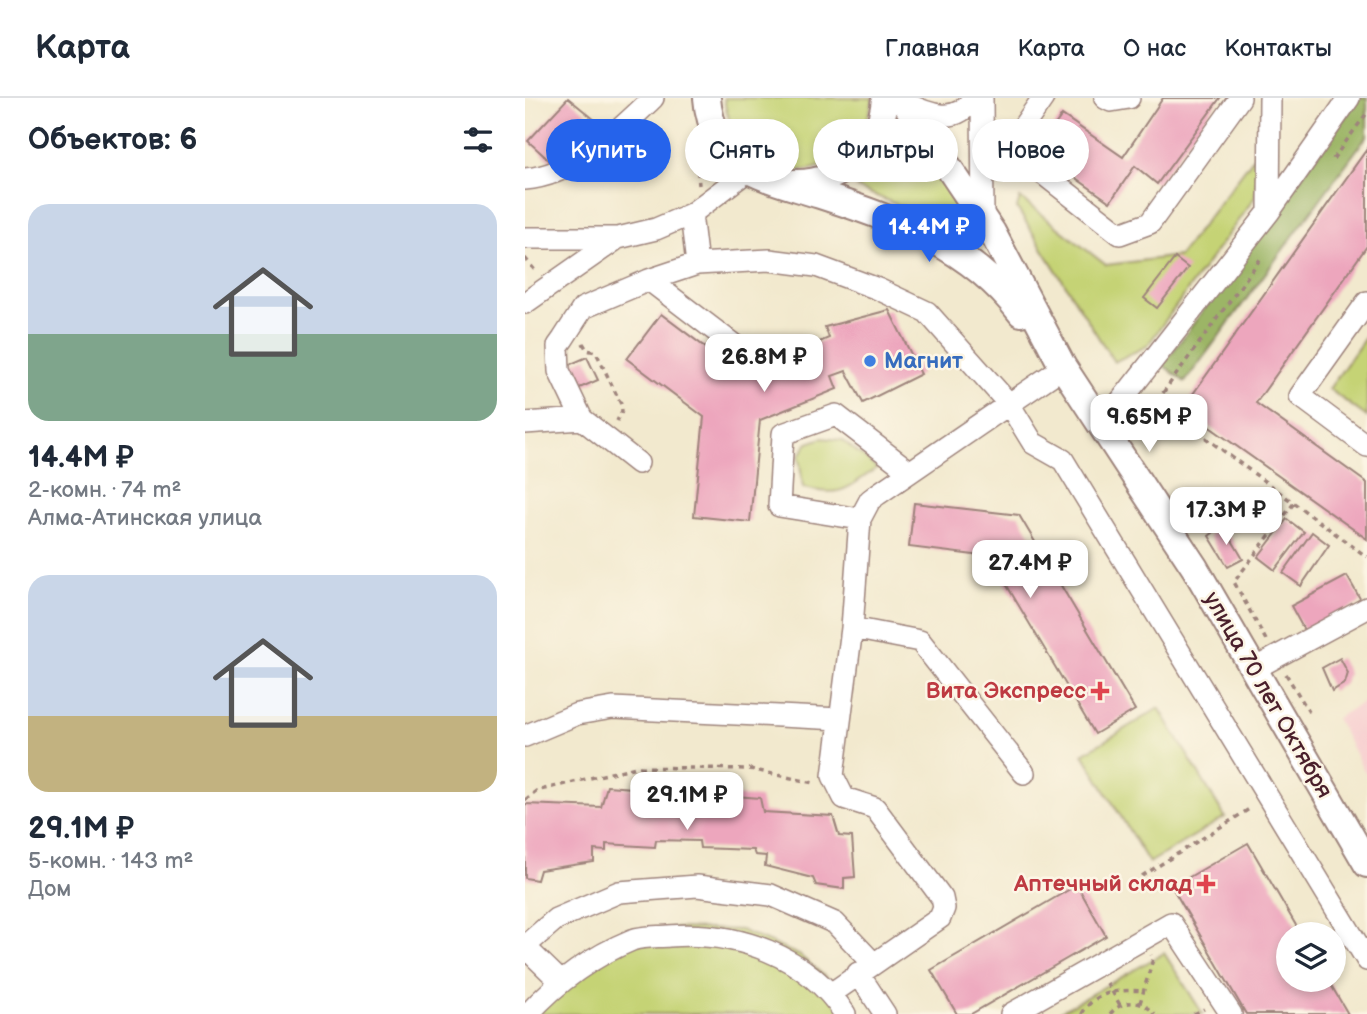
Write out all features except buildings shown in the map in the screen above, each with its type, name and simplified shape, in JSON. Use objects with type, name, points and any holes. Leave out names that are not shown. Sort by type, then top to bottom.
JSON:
[{"type":"main road","points":[[707,98],[710,119]]},
{"type":"main road","points":[[781,182],[807,183],[824,179],[855,162],[897,100]]},
{"type":"main road","name":"улица 70 лет Октября","points":[[897,100],[987,225],[1063,367],[1195,568],[1265,663],[1367,864]]},
{"type":"main road","points":[[781,182],[917,230],[971,262],[1003,290],[1063,367]]},
{"type":"main road","points":[[971,262],[982,260],[990,254],[987,225]]},
{"type":"street","points":[[525,179],[543,178],[584,158],[653,98]]},
{"type":"street","points":[[897,100],[941,117],[956,113],[973,98]]},
{"type":"street","points":[[982,98],[982,119]]},
{"type":"street","points":[[1028,119],[1042,98]]},
{"type":"street","points":[[1105,98],[1111,101],[1129,98]]},
{"type":"street","points":[[1054,182],[1120,234],[1150,223],[1240,98]]},
{"type":"street","points":[[1269,212],[1270,98]]},
{"type":"street","points":[[1103,425],[1269,212],[1349,98]]},
{"type":"street","points":[[525,238],[618,238],[656,229],[691,214],[733,182]]},
{"type":"street","points":[[984,182],[987,225]]},
{"type":"street","points":[[691,214],[698,264]]},
{"type":"street","points":[[525,303],[618,238]]},
{"type":"street","points":[[638,463],[582,419],[559,371],[558,346],[583,308],[649,280],[698,264],[769,260],[816,266],[878,289],[927,312],[1009,404],[1033,443],[1063,460],[1367,960]]},
{"type":"street","points":[[649,280],[759,364]]},
{"type":"street","points":[[1367,302],[1300,396],[1367,446]]},
{"type":"street","points":[[832,993],[940,918],[944,908],[942,898],[875,808],[844,798],[832,776],[852,628],[860,519],[870,500],[1063,367]]},
{"type":"street","points":[[860,519],[779,506],[783,435],[836,415],[909,471]]},
{"type":"street","points":[[525,423],[582,419]]},
{"type":"street","points":[[1265,663],[1367,608]]},
{"type":"street","points":[[852,628],[921,641],[1024,773]]},
{"type":"street","points":[[525,736],[577,714],[613,708],[840,719]]},
{"type":"street","points":[[560,981],[525,946],[556,919],[619,892],[697,886],[771,895],[835,923],[866,968],[885,1014]]},
{"type":"street","points":[[1011,1014],[1171,923],[1231,1014]]},
{"type":"street","points":[[528,1014],[560,981],[583,964],[635,939],[692,934],[753,944],[796,963],[832,993],[845,1014]]},
{"type":"path","points":[[1133,384],[1367,556]]},
{"type":"path","points":[[1294,503],[1234,582],[1265,663],[1309,712]]},
{"type":"path","points":[[525,800],[536,791],[636,767],[750,769],[837,788]]},
{"type":"path","points":[[1142,876],[1268,798]]},
{"type":"path","points":[[1140,1003],[1153,959],[1143,940]]},
{"type":"path","points":[[1097,966],[1120,1005]]},
{"type":"path","points":[[1082,1014],[1086,1005],[1112,992],[1144,991]]},
{"type":"path","points":[[1110,1014],[1120,1005],[1140,1003],[1155,1014]]},
{"type":"shaded area","points":[[1367,700],[1367,776],[1336,718]]},
{"type":"green space","points":[[724,98],[873,98],[866,119],[813,119],[813,167],[799,170],[799,119],[731,119]]},
{"type":"green space","points":[[1359,98],[1367,98],[1367,136],[1185,382],[1163,365]]},
{"type":"green space","points":[[1258,152],[1255,197],[1147,346],[1114,362],[1017,208],[1020,198],[1106,265],[1179,256]]},
{"type":"green space","points":[[863,182],[943,182],[980,242],[976,245],[925,216],[857,188]]},
{"type":"green space","points":[[1367,335],[1367,417],[1329,389]]},
{"type":"green space","points":[[822,438],[842,440],[877,468],[843,490],[827,492],[803,488],[799,456],[808,443]]},
{"type":"green space","points":[[1159,708],[1225,817],[1149,863],[1083,754]]},
{"type":"green space","points":[[673,928],[740,930],[799,955],[840,989],[854,1014],[525,1014],[553,976],[606,940]]},
{"type":"green space","points":[[1164,953],[1203,1014],[1056,1014]]},
{"type":"place","name":"Магнит","points":[[870,361]]},
{"type":"place","name":"Вита Экспресс","points":[[1100,691]]},
{"type":"place","name":"Аптечный склад","points":[[1206,884]]}]
